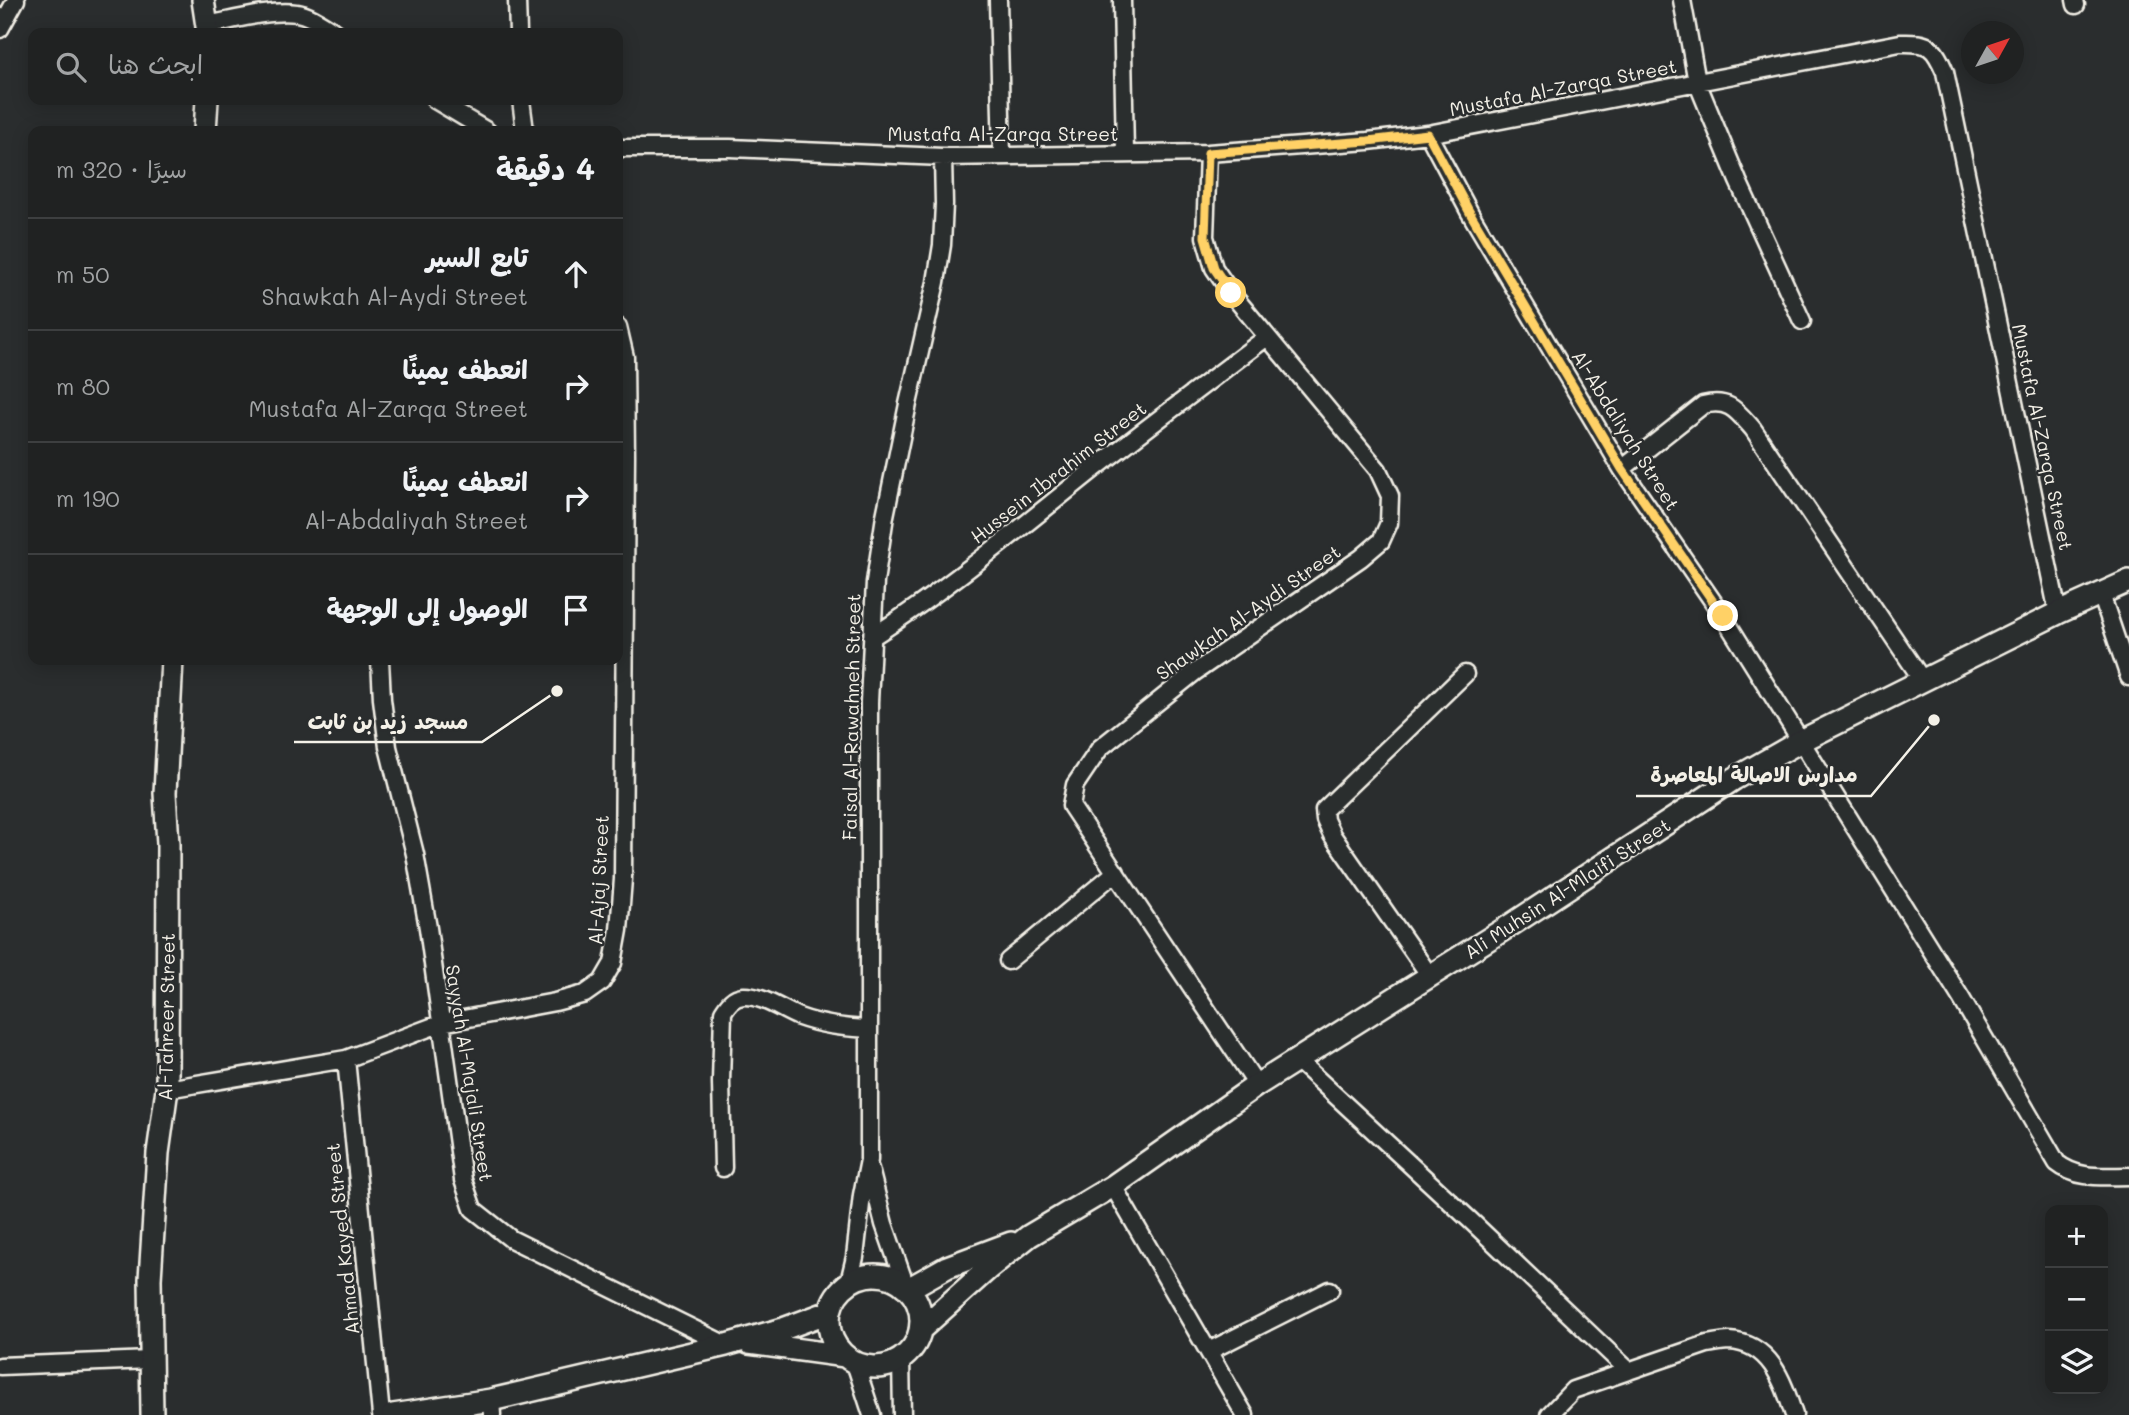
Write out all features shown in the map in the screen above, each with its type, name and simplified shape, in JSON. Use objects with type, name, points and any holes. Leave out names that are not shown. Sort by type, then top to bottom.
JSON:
[{"type":"street","points":[[0,29],[16,0]]},
{"type":"street","points":[[203,0],[208,28]]},
{"type":"street","points":[[517,0],[518,28]]},
{"type":"street","points":[[998,0],[1002,155]]},
{"type":"street","points":[[1122,0],[1125,153]]},
{"type":"street","points":[[1682,0],[1697,82],[1738,181],[1802,321]]},
{"type":"street","points":[[212,28],[265,14],[298,13],[329,28]]},
{"type":"street","name":"Mustafa Al-Zarqa Street","points":[[623,148],[730,148],[943,157],[1208,153],[1368,141],[1428,134],[1900,43],[1921,42],[1936,52],[1945,72],[2058,613]]},
{"type":"street","points":[[205,126],[208,105]]},
{"type":"street","points":[[443,105],[478,126]]},
{"type":"street","points":[[522,105],[524,126]]},
{"type":"street","name":"Al-Abdaliyah Street","points":[[1428,134],[1470,213],[1622,469],[1723,616],[1799,742],[1961,998],[2057,1163],[2067,1171],[2083,1175],[2129,1176]]},
{"type":"street","name":"Shawkah Al-Aydi Street","points":[[1208,153],[1205,237],[1214,268],[1231,293],[1378,470],[1390,496],[1389,523],[1381,541],[1361,558],[1195,672],[1100,748],[1074,785],[1072,806],[1257,1086]]},
{"type":"street","name":"Faisal Al-Rawahneh Street","points":[[849,1282],[869,1160],[869,702],[875,582],[885,516],[942,245],[943,157]]},
{"type":"street","name":"Hussein Ibrahim Street","points":[[872,637],[909,613],[991,551],[1267,337]]},
{"type":"street","name":"Al-Ajaj Street","points":[[167,1089],[346,1059],[442,1023],[555,1002],[585,994],[602,982],[613,963],[623,879],[626,482],[623,348]]},
{"type":"street","points":[[1622,469],[1703,405],[1717,401],[1736,408],[1753,429],[1923,681]]},
{"type":"street","name":"Ali Muhsin Al-Mlaifi Street","points":[[920,1330],[1029,1236],[1113,1186],[1257,1086],[1734,779],[1799,742],[2058,613],[2129,581]]},
{"type":"street","points":[[2101,594],[2129,677]]},
{"type":"street","name":"Al-Tahreer Street","points":[[152,1415],[150,1279],[158,1153],[167,1089],[166,793],[172,665]]},
{"type":"street","name":"Sayyah Al-Majali Street","points":[[380,665],[388,747],[415,854],[463,1180],[473,1209],[511,1239],[731,1344]]},
{"type":"street","points":[[1430,976],[1332,835],[1324,810],[1465,674]]},
{"type":"street","points":[[1008,961],[1116,872]]},
{"type":"street","points":[[723,1168],[723,1012],[729,1002],[739,996],[751,996],[801,1018],[849,1028],[869,1029]]},
{"type":"street","name":"Ahmad Kayed Street","points":[[346,1059],[381,1415]]},
{"type":"street","points":[[1297,1060],[1629,1371]]},
{"type":"street","name":"Faisal Al-Rawahneh Street","points":[[869,1160],[884,1224],[907,1288]]},
{"type":"street","points":[[1113,1186],[1245,1415]]},
{"type":"street","name":"Ali Muhsin Al-Mlaifi Street","points":[[907,1288],[947,1267],[1029,1236]]},
{"type":"street","points":[[731,1344],[850,1360],[866,1367],[890,1365],[901,1359],[917,1341],[921,1319],[919,1308],[907,1288],[896,1280],[872,1275],[849,1282],[833,1300],[829,1311],[831,1336],[836,1347],[850,1360],[872,1415]]},
{"type":"street","points":[[1209,1352],[1329,1290]]},
{"type":"street","points":[[393,1415],[492,1408],[731,1344],[783,1329],[829,1311]]},
{"type":"street","points":[[1549,1415],[1573,1391],[1707,1344],[1730,1341],[1750,1346],[1765,1355],[1781,1378],[1794,1415]]},
{"type":"street","points":[[901,1359],[902,1415]]},
{"type":"street","points":[[0,1366],[151,1360]]},
{"type":"place","name":"مسجد زيد بن ثابت","points":[[557,691]]},
{"type":"place","name":"مدارس الاصالة المعاصرة","points":[[1934,720]]},
{"type":"route","points":[[1231,293],[1214,268],[1205,237],[1208,153],[1428,134],[1470,213],[1622,469],[1723,616]]}]
